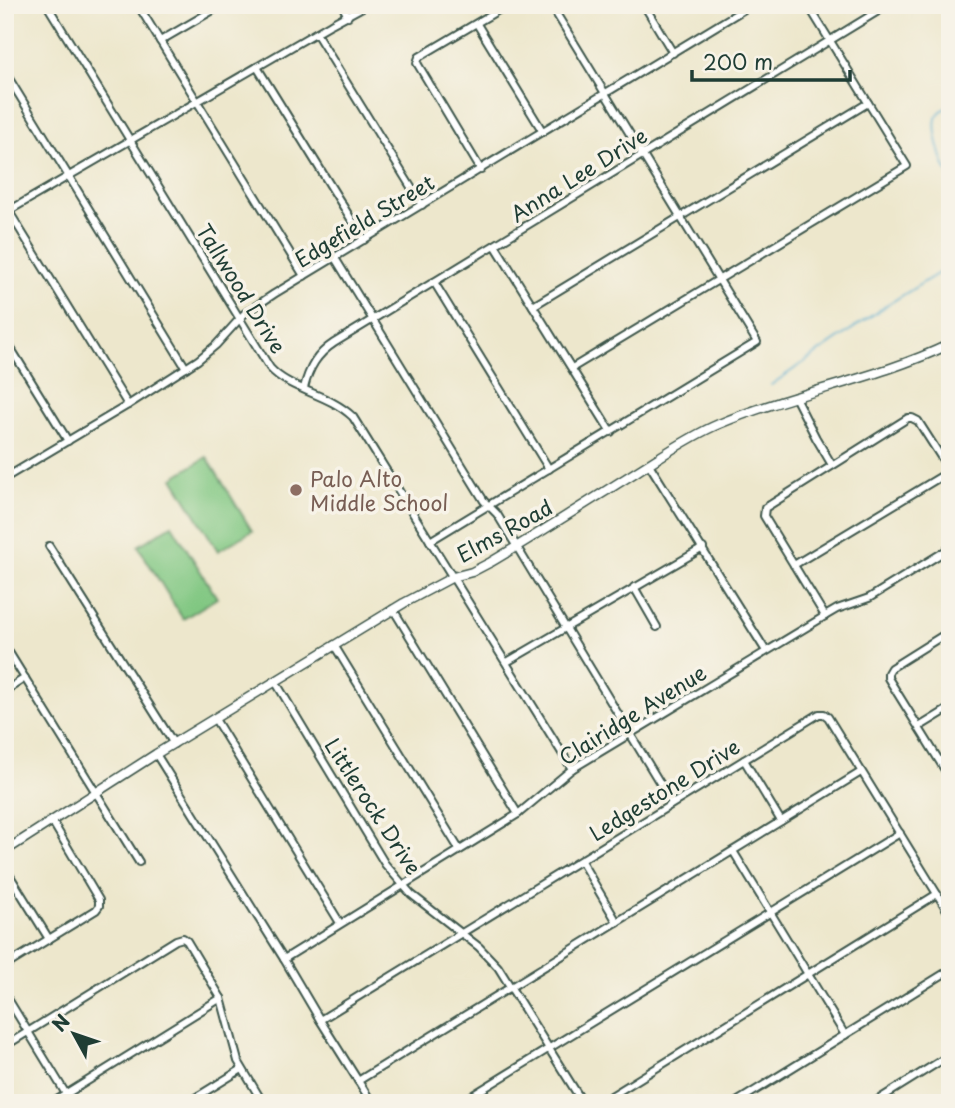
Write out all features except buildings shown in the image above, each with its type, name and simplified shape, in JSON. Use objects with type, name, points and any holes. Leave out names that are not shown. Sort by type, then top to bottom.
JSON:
[{"type":"main road","name":"Elms Road","points":[[7,847],[393,609],[453,577],[472,572],[716,425],[776,402],[918,359],[950,344]]},
{"type":"street","name":"Tallwood Drive","points":[[47,5],[270,368],[289,382],[335,402],[353,417],[572,769]]},
{"type":"street","points":[[138,5],[304,276]]},
{"type":"street","points":[[160,41],[222,5]]},
{"type":"street","points":[[342,5],[348,16]]},
{"type":"street","points":[[128,405],[6,209],[69,176],[366,5]]},
{"type":"street","points":[[481,170],[417,63],[419,57],[507,5]]},
{"type":"street","points":[[430,541],[757,342],[551,5]]},
{"type":"street","points":[[644,5],[673,53]]},
{"type":"street","points":[[572,368],[907,166],[808,5]]},
{"type":"street","name":"Anna Lee Drive","points":[[304,388],[309,370],[326,349],[888,5]]},
{"type":"street","name":"Edgefield Street","points":[[5,478],[128,405],[207,354],[254,306],[748,6]]},
{"type":"street","points":[[477,24],[543,132]]},
{"type":"street","points":[[316,33],[422,205]]},
{"type":"street","points":[[257,67],[364,240]]},
{"type":"street","points":[[5,72],[186,368]]},
{"type":"street","points":[[533,306],[868,103]]},
{"type":"street","points":[[495,245],[611,432]]},
{"type":"street","points":[[335,258],[484,501],[497,514],[517,546],[672,803]]},
{"type":"street","points":[[433,282],[549,469]]},
{"type":"street","points":[[5,339],[68,441]]},
{"type":"street","points":[[795,397],[832,465]]},
{"type":"street","points":[[794,565],[950,471],[915,418],[908,418],[765,509],[764,516],[794,565],[825,615]]},
{"type":"street","points":[[649,464],[766,651]]},
{"type":"street","points":[[49,546],[174,744]]},
{"type":"street","points":[[507,662],[702,548]]},
{"type":"street","name":"Clairidge Avenue","points":[[340,923],[518,814],[572,769],[825,615],[869,598],[950,548]]},
{"type":"street","points":[[634,587],[657,627]]},
{"type":"street","points":[[393,609],[518,814]]},
{"type":"street","points":[[950,631],[891,668],[888,673],[888,678],[950,778]]},
{"type":"street","points":[[334,645],[459,849]]},
{"type":"street","points":[[5,646],[139,862]]},
{"type":"street","points":[[5,691],[25,678]]},
{"type":"street","name":"Littlerock Drive","points":[[275,681],[385,864],[402,885],[427,908],[491,959],[512,987],[583,1103]]},
{"type":"street","points":[[919,727],[950,708]]},
{"type":"street","name":"Ledgestone Drive","points":[[320,1020],[819,714],[828,717],[950,915]]},
{"type":"street","points":[[215,719],[340,923],[284,958]]},
{"type":"street","points":[[156,754],[372,1103]]},
{"type":"street","points":[[744,760],[781,821]]},
{"type":"street","points":[[358,1081],[861,772]]},
{"type":"street","points":[[5,966],[99,906],[99,900],[52,821]]},
{"type":"street","points":[[460,1103],[900,833]]},
{"type":"street","points":[[733,851],[845,1035]]},
{"type":"street","points":[[581,861],[617,922]]},
{"type":"street","points":[[5,868],[49,939]]},
{"type":"street","points":[[600,1103],[937,894]]},
{"type":"street","points":[[5,1046],[183,938],[221,998],[236,1054],[263,1103]]},
{"type":"street","points":[[735,1103],[950,970]]},
{"type":"street","points":[[5,994],[66,1094]]},
{"type":"street","points":[[52,1103],[221,998]]},
{"type":"street","points":[[873,1103],[950,1055]]},
{"type":"street","points":[[187,1103],[242,1069]]},
{"type":"green space","points":[[207,457],[252,531],[218,551],[173,478]]},
{"type":"green space","points":[[172,525],[217,598],[183,619],[138,546]]},
{"type":"waterway","points":[[950,104],[941,111],[936,121],[941,155],[950,176]]},
{"type":"waterway","points":[[771,385],[887,305],[950,266]]},
{"type":"place","name":"Palo Alto Middle School","points":[[296,490]]}]
